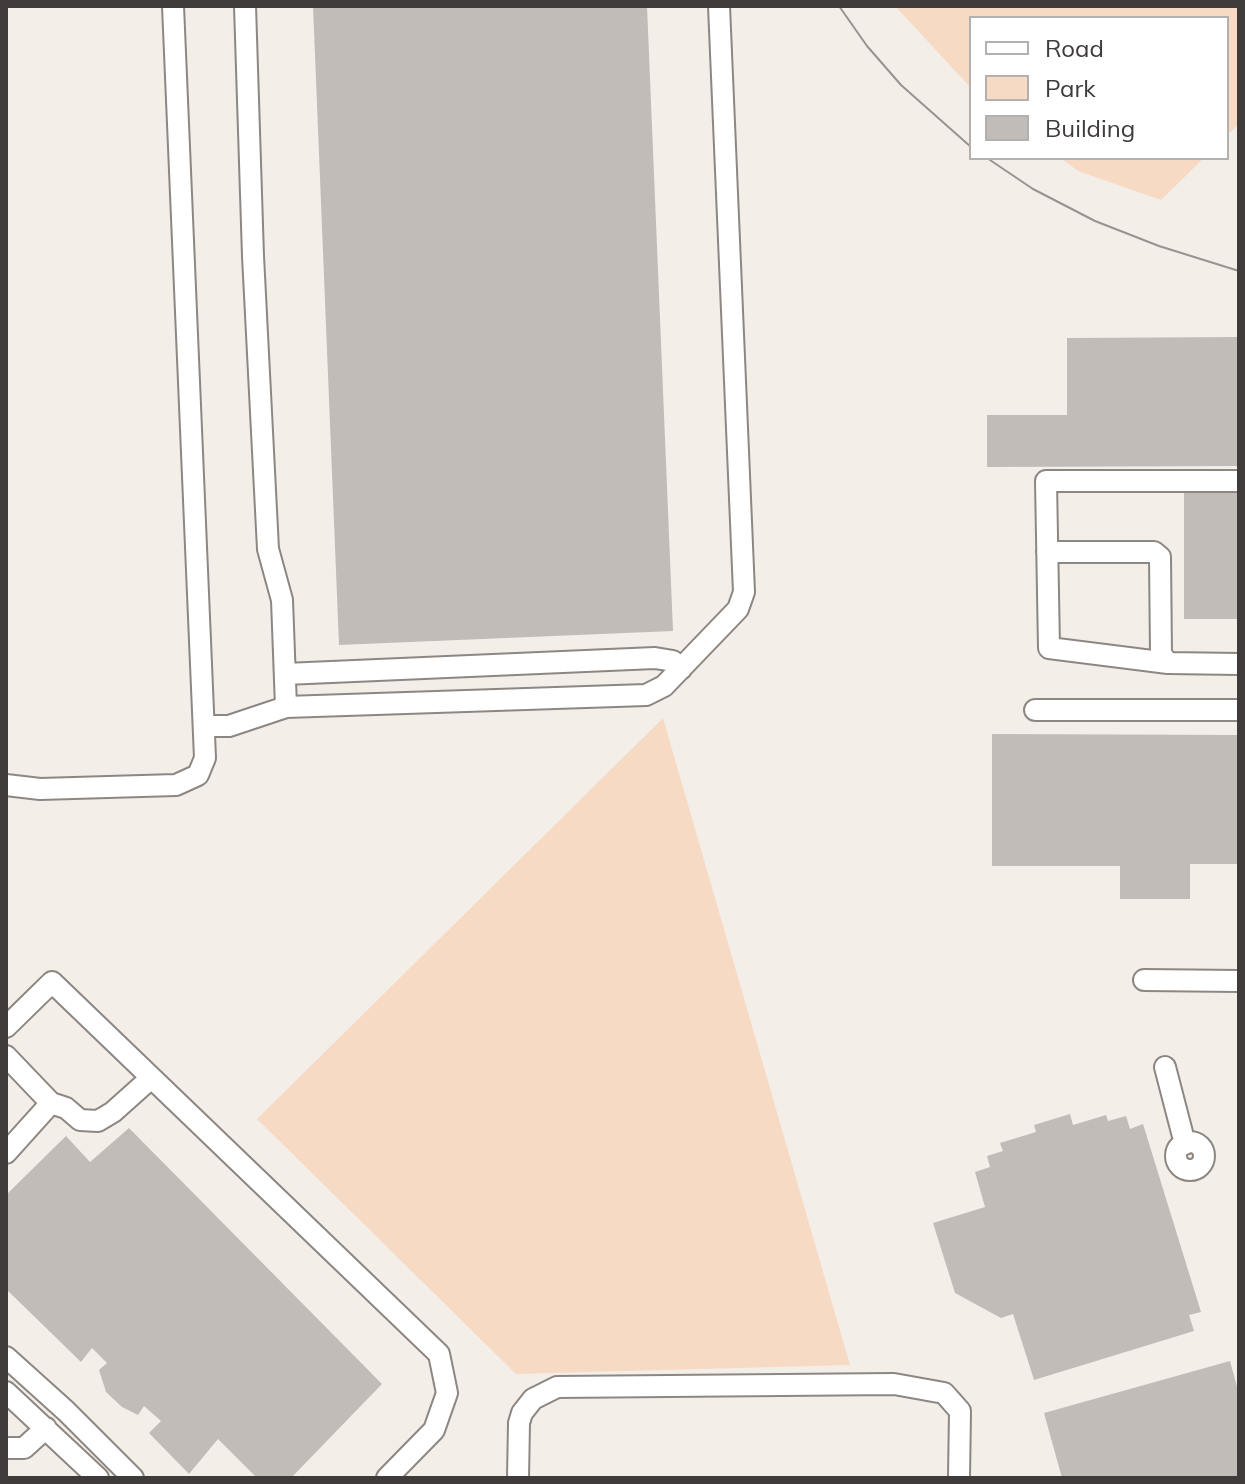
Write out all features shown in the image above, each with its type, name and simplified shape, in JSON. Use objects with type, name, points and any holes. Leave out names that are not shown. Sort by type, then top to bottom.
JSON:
[{"type":"street","points":[[6,785],[40,789],[176,785],[198,775],[205,758],[173,6]]},
{"type":"street","points":[[245,6],[253,256],[268,549],[282,600],[286,707]]},
{"type":"street","points":[[205,726],[229,726],[286,707],[646,695],[664,686],[738,609],[744,592],[719,6]]},
{"type":"street","points":[[1239,481],[1046,481],[1049,648],[1168,663],[1239,664]]},
{"type":"street","points":[[1047,552],[1154,552],[1160,557],[1161,654],[1168,663]]},
{"type":"street","points":[[285,674],[655,658],[673,661],[681,669]]},
{"type":"street","points":[[1035,710],[1239,710]]},
{"type":"street","points":[[1144,980],[1239,981]]},
{"type":"street","points":[[6,1027],[52,982],[439,1354],[447,1393],[434,1430],[387,1478]]},
{"type":"street","points":[[6,1056],[51,1103],[66,1108],[80,1120],[98,1121],[113,1112],[151,1078]]},
{"type":"street","points":[[1165,1067],[1185,1144]]},
{"type":"street","points":[[6,1153],[51,1103]]},
{"type":"street","points":[[6,1357],[133,1478]]},
{"type":"street","points":[[518,1478],[522,1413],[533,1399],[557,1387],[894,1384],[944,1393],[960,1411],[959,1478]]},
{"type":"street","points":[[6,1392],[98,1478]]},
{"type":"street","points":[[6,1448],[24,1448],[46,1428]]},
{"type":"green space","points":[[895,6],[1239,6],[1239,124],[1229,133],[1229,16],[969,16],[969,86]]},
{"type":"green space","points":[[1064,160],[1202,160],[1161,200],[1078,171]]},
{"type":"green space","points":[[663,718],[850,1365],[516,1374],[257,1119]]},
{"type":"building","points":[[313,6],[647,6],[673,631],[339,645]]},
{"type":"building","points":[[1239,337],[1239,466],[987,467],[987,415],[1067,415],[1067,338]]},
{"type":"building","points":[[1184,489],[1239,489],[1239,619],[1184,619]]},
{"type":"building","points":[[992,734],[1239,735],[1239,864],[1190,864],[1190,899],[1120,899],[1120,866],[992,866]]},
{"type":"building","points":[[1070,1114],[1073,1125],[1106,1115],[1108,1121],[1126,1116],[1130,1129],[1143,1124],[1201,1312],[1189,1315],[1194,1331],[1034,1380],[1013,1314],[1001,1318],[955,1293],[933,1223],[985,1207],[975,1172],[990,1167],[987,1156],[1003,1151],[1000,1143],[1036,1132],[1034,1125]]},
{"type":"building","points":[[129,1128],[382,1384],[291,1478],[257,1478],[218,1439],[189,1474],[149,1433],[161,1421],[144,1406],[138,1415],[122,1407],[106,1392],[99,1370],[107,1363],[92,1348],[81,1362],[6,1289],[6,1195],[66,1136],[90,1162]]},
{"type":"building","points":[[1230,1361],[1239,1394],[1239,1478],[1062,1478],[1044,1413]]},
{"type":"tram line","points":[[839,6],[867,46],[901,85],[969,145]]},
{"type":"tram line","points":[[990,160],[1033,189],[1095,221],[1159,246],[1239,271]]}]
